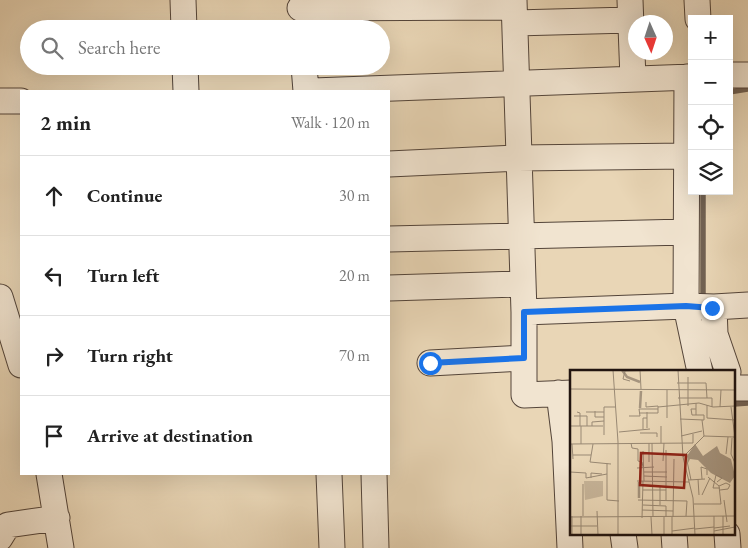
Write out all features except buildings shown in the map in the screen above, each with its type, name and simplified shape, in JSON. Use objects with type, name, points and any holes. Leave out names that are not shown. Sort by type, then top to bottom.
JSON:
[{"type":"street","points":[[183,0],[184,20]]},
{"type":"street","points":[[697,0],[698,15]]},
{"type":"street","points":[[300,12],[407,4],[514,10],[630,10],[633,79]]},
{"type":"street","points":[[514,10],[524,312],[524,395],[565,393],[565,441],[570,548]]},
{"type":"street","points":[[185,75],[186,90]]},
{"type":"street","points":[[305,75],[306,90]]},
{"type":"street","points":[[733,75],[748,75]]},
{"type":"street","points":[[338,90],[688,77]]},
{"type":"street","points":[[0,101],[20,101]]},
{"type":"street","points":[[688,103],[686,232],[701,307],[700,370]]},
{"type":"street","points":[[390,164],[518,158],[686,156]]},
{"type":"street","points":[[390,239],[686,232]]},
{"type":"street","points":[[390,288],[522,284]]},
{"type":"street","points":[[0,297],[20,362]]},
{"type":"street","points":[[524,312],[748,305]]},
{"type":"street","points":[[701,307],[715,334],[727,370]]},
{"type":"street","points":[[430,363],[524,358]]},
{"type":"street","points":[[49,475],[61,548]]},
{"type":"street","points":[[329,475],[332,548]]},
{"type":"street","points":[[374,475],[376,548]]},
{"type":"street","points":[[0,536],[8,525],[57,518]]},
{"type":"waterway","points":[[733,91],[748,89]]},
{"type":"waterway","points":[[703,195],[703,302]]},
{"type":"waterway","points":[[736,404],[748,403]]},
{"type":"route","points":[[430,363],[524,358],[524,312],[686,306],[712,308]]}]
